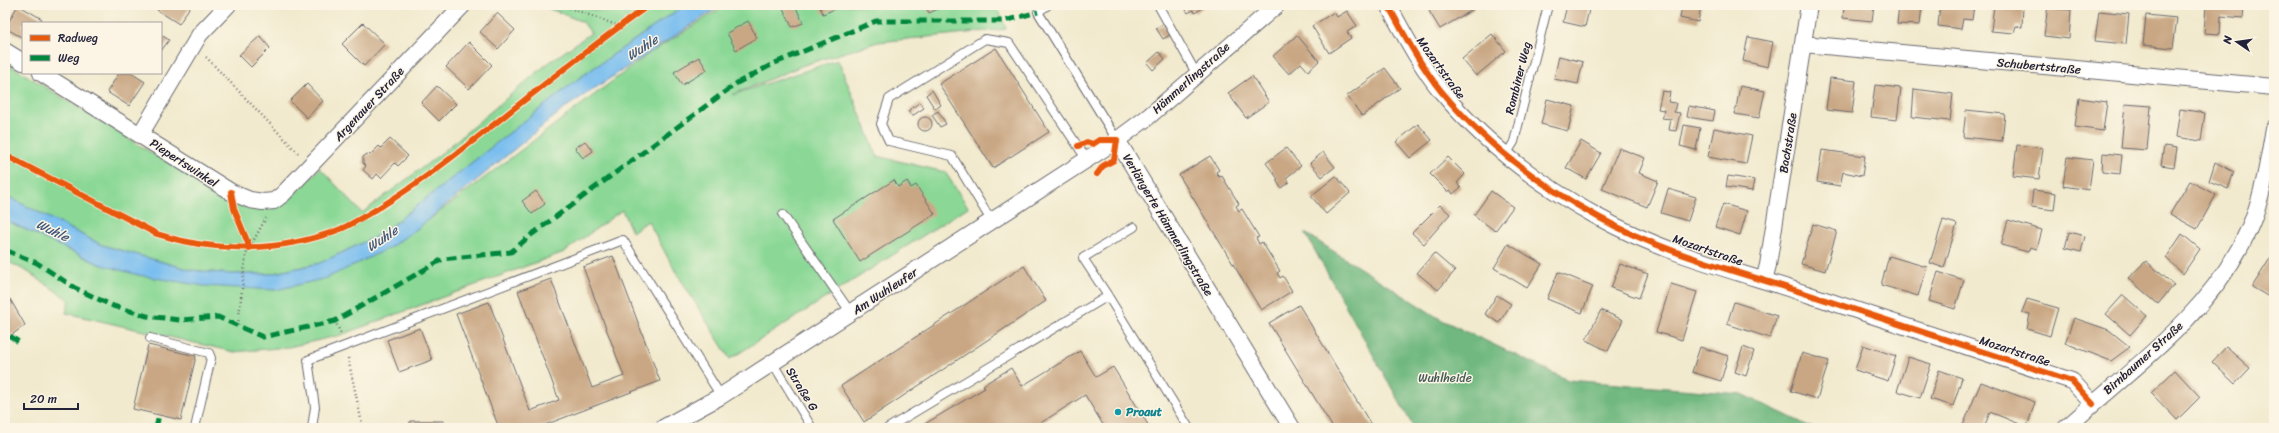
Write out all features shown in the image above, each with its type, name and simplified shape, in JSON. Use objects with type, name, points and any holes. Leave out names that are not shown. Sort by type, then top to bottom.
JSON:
[{"type":"street","name":"Piepertswinkel","points":[[140,135],[193,44],[200,34],[228,5]]},
{"type":"street","name":"Argenauer Straße","points":[[274,202],[311,166],[463,5]]},
{"type":"street","name":"Hämmerlingstraße","points":[[1110,145],[1148,117],[1196,73],[1277,5]]},
{"type":"street","name":"Mozartstraße","points":[[1388,5],[1408,43],[1440,90],[1458,110],[1506,155],[1544,184],[1599,218],[1675,251],[2072,381],[2093,404]]},
{"type":"street","name":"Bachstraße","points":[[1764,280],[1768,265],[1809,5]]},
{"type":"street","name":"Schubertstraße","points":[[1803,44],[2274,87]]},
{"type":"street","points":[[5,51],[22,61]]},
{"type":"street","name":"Piepertswinkel","points":[[43,74],[231,192],[250,200],[274,202]]},
{"type":"street","name":"Birnbaumer Straße","points":[[2066,428],[2166,340],[2210,291],[2230,263],[2248,231],[2262,189],[2274,128]]},
{"type":"street","name":"Am Wuhleufer","points":[[663,428],[721,396],[1110,145]]},
{"type":"street","name":"Verlängerte Hämmerlingstraße","points":[[1110,145],[1292,428]]},
{"type":"lane","name":"Verlängerte Hämmerlingstraße","points":[[1048,5],[1038,12],[1110,145]]},
{"type":"lane","points":[[1158,5],[1196,73]]},
{"type":"lane","name":"Rombiner Weg","points":[[1506,155],[1514,142],[1548,5]]},
{"type":"lane","points":[[992,222],[952,156],[889,141],[881,124],[889,99],[986,39],[1009,43],[1087,160]]},
{"type":"lane","points":[[783,215],[851,313]]},
{"type":"lane","points":[[1134,227],[1083,258],[1189,428]]},
{"type":"lane","points":[[312,428],[314,407],[308,360],[622,240],[721,396]]},
{"type":"lane","points":[[888,428],[1108,296]]},
{"type":"lane","points":[[150,338],[209,353],[211,358],[195,428]]},
{"type":"lane","name":"Straße G","points":[[772,362],[811,428]]},
{"type":"path","points":[[562,5],[619,26]]},
{"type":"path","points":[[193,44],[311,166]]},
{"type":"path","points":[[238,325],[246,254],[274,202]]},
{"type":"path","points":[[335,321],[346,346],[363,428]]},
{"type":"green space","points":[[540,5],[576,5],[600,11],[606,5],[685,5],[578,79],[381,234],[320,263],[270,274],[230,274],[191,270],[102,245],[5,195],[5,62],[22,73],[22,74],[24,74],[223,197],[240,205],[254,209],[267,209],[278,205],[299,190],[320,168],[362,213],[443,152],[547,64],[591,33],[583,22]]},
{"type":"green space","points":[[726,5],[997,5],[1006,29],[878,42],[804,65],[732,95],[838,60],[877,156],[945,172],[968,207],[730,359],[673,267],[648,221],[632,232],[622,210],[564,252],[341,335],[289,347],[234,352],[66,313],[69,300],[28,272],[5,260],[5,220],[99,264],[276,290],[389,248],[418,228],[647,55]]},
{"type":"green space","name":"Wuhlheide","points":[[1305,233],[1440,319],[1568,380],[1742,394],[1813,428],[1414,428]]},
{"type":"water","name":"Wuhle","points":[[685,5],[722,5],[566,107],[418,228],[389,248],[327,278],[276,290],[204,286],[138,275],[99,264],[5,220],[5,195],[102,245],[191,270],[230,274],[270,274],[320,263],[381,234],[578,79]]},
{"type":"building","points":[[18,5],[42,19],[40,22],[22,22],[22,37],[5,28]]},
{"type":"building","points":[[161,5],[191,5],[179,24],[157,10]]},
{"type":"building","points":[[795,5],[803,23],[792,27],[783,8]]},
{"type":"building","points":[[819,5],[833,5],[835,9],[823,14]]},
{"type":"building","points":[[925,5],[939,5],[940,8],[929,13]]},
{"type":"building","points":[[1183,5],[1205,6],[1195,13],[1193,10],[1188,13]]},
{"type":"building","points":[[1438,5],[1471,5],[1474,9],[1440,29],[1429,11]]},
{"type":"building","points":[[1567,5],[1590,5],[1585,27],[1563,22]]},
{"type":"building","points":[[1682,5],[1701,6],[1698,22],[1680,18]]},
{"type":"building","points":[[1844,5],[1874,5],[1872,21],[1843,18]]},
{"type":"building","points":[[1899,5],[1922,5],[1920,25],[1897,24]]},
{"type":"building","points":[[1940,5],[1974,5],[1972,20],[1963,19],[1961,29],[1938,26]]},
{"type":"building","points":[[1994,5],[2023,6],[2022,27],[2016,26],[2014,33],[1991,31]]},
{"type":"building","points":[[2048,5],[2057,5],[2057,9],[2071,10],[2069,39],[2044,36]]},
{"type":"building","points":[[2206,5],[2244,5],[2243,18],[2221,16],[2220,34],[2204,33]]},
{"type":"building","points":[[1347,11],[1357,26],[1347,32],[1351,38],[1329,53],[1312,26],[1334,12],[1337,17]]},
{"type":"building","points":[[2099,11],[2129,14],[2126,44],[2095,41]]},
{"type":"building","points":[[497,13],[515,30],[498,49],[480,32]]},
{"type":"building","points":[[2146,15],[2177,18],[2173,48],[2143,45]]},
{"type":"building","points":[[748,21],[757,38],[736,50],[727,33]]},
{"type":"building","points":[[363,23],[385,44],[364,66],[342,44]]},
{"type":"building","points":[[1163,24],[1170,35],[1163,39],[1156,28]]},
{"type":"building","points":[[1492,34],[1506,51],[1476,76],[1462,59]]},
{"type":"building","points":[[1297,35],[1319,61],[1308,71],[1301,63],[1289,74],[1273,56]]},
{"type":"building","points":[[162,36],[169,40],[162,50]]},
{"type":"building","points":[[260,36],[270,48],[251,67],[239,55]]},
{"type":"building","points":[[1748,37],[1773,42],[1768,67],[1743,61]]},
{"type":"building","points":[[469,42],[492,65],[469,89],[446,67]]},
{"type":"building","points":[[996,48],[1049,132],[993,168],[939,84]]},
{"type":"building","points":[[1159,52],[1165,59],[1153,70],[1147,63]]},
{"type":"building","points":[[1559,56],[1583,62],[1578,84],[1554,79]]},
{"type":"building","points":[[699,57],[707,70],[682,85],[674,72]]},
{"type":"building","points":[[1385,68],[1400,88],[1362,116],[1347,96]]},
{"type":"building","points":[[118,74],[133,74],[145,82],[129,106],[107,92]]},
{"type":"building","points":[[1252,76],[1269,102],[1246,118],[1228,93]]},
{"type":"building","points":[[1830,78],[1856,81],[1852,113],[1826,110]]},
{"type":"building","points":[[307,84],[323,101],[307,118],[290,101]]},
{"type":"building","points":[[1875,85],[1901,88],[1897,120],[1871,117]]},
{"type":"building","points":[[437,86],[456,104],[439,121],[421,103]]},
{"type":"building","points":[[1740,86],[1765,91],[1759,118],[1735,114]]},
{"type":"building","points":[[1914,89],[1953,94],[1950,121],[1912,117]]},
{"type":"building","points":[[932,90],[941,105],[935,109],[926,95]]},
{"type":"building","points":[[1662,91],[1670,92],[1668,102],[1676,103],[1674,112],[1680,113],[1676,131],[1669,130],[1671,119],[1662,118],[1664,110],[1658,109]]},
{"type":"building","points":[[2079,98],[2107,102],[2103,131],[2075,127]]},
{"type":"building","points":[[1547,99],[1574,106],[1568,131],[1541,124]]},
{"type":"building","points":[[920,102],[924,108],[912,116],[908,111]]},
{"type":"building","points":[[2125,104],[2151,106],[2147,150],[2121,148]]},
{"type":"building","points":[[1689,106],[1715,111],[1713,121],[1687,117]]},
{"type":"building","points":[[2180,109],[2205,113],[2201,141],[2176,137]]},
{"type":"building","points":[[1966,110],[2005,114],[2002,141],[1963,137]]},
{"type":"building","points":[[938,111],[946,124],[940,127],[932,115]]},
{"type":"building","points":[[922,117],[928,117],[932,121],[932,127],[928,131],[922,131],[918,127],[918,121]]},
{"type":"building","points":[[1418,124],[1432,140],[1410,158],[1396,142]]},
{"type":"building","points":[[1684,125],[1700,128],[1696,150],[1680,146]]},
{"type":"building","points":[[1714,128],[1752,136],[1746,164],[1708,157]]},
{"type":"building","points":[[390,139],[408,156],[398,166],[395,163],[381,178],[377,174],[373,179],[363,170],[366,166],[363,163],[363,157],[367,154],[370,155],[379,146],[381,148]]},
{"type":"building","points":[[585,141],[593,151],[583,158],[575,148]]},
{"type":"building","points":[[1581,141],[1601,153],[1586,179],[1566,168]]},
{"type":"building","points":[[2017,145],[2043,148],[2039,179],[2013,176]]},
{"type":"building","points":[[2164,146],[2177,148],[2174,167],[2161,165]]},
{"type":"building","points":[[1286,148],[1301,166],[1286,178],[1289,182],[1281,188],[1276,180],[1278,179],[1266,163]]},
{"type":"building","points":[[1619,148],[1645,158],[1639,173],[1658,181],[1647,207],[1602,189]]},
{"type":"building","points":[[1822,150],[1865,156],[1862,176],[1843,172],[1840,186],[1817,182]]},
{"type":"building","points":[[1323,152],[1335,167],[1322,177],[1310,163]]},
{"type":"building","points":[[2103,153],[2122,155],[2120,174],[2102,172]]},
{"type":"building","points":[[1210,156],[1219,170],[1216,172],[1219,177],[1222,176],[1239,204],[1236,206],[1239,211],[1242,209],[1259,237],[1256,238],[1259,244],[1262,242],[1280,271],[1277,273],[1280,278],[1283,276],[1292,291],[1261,310],[1179,175]]},
{"type":"building","points":[[1448,157],[1465,174],[1457,183],[1461,187],[1453,194],[1450,190],[1448,192],[1430,174]]},
{"type":"building","points":[[2067,157],[2093,160],[2089,190],[2063,186]]},
{"type":"building","points":[[2215,162],[2234,172],[2228,189],[2209,181]]},
{"type":"building","points":[[1336,176],[1350,193],[1326,214],[1311,196]]},
{"type":"building","points":[[1728,176],[1754,180],[1752,191],[1726,187]]},
{"type":"building","points":[[894,180],[898,187],[907,181],[911,188],[916,185],[935,214],[860,262],[833,219]]},
{"type":"building","points":[[2190,181],[2216,195],[2197,229],[2170,214]]},
{"type":"building","points":[[1668,189],[1696,197],[1688,221],[1661,213]]},
{"type":"building","points":[[2033,190],[2056,193],[2054,210],[2031,207]]},
{"type":"building","points":[[536,191],[545,204],[532,214],[522,201]]},
{"type":"building","points":[[1491,191],[1513,207],[1495,231],[1474,215]]},
{"type":"building","points":[[1723,204],[1747,211],[1740,235],[1715,227]]},
{"type":"building","points":[[1440,205],[1450,214],[1424,244],[1412,233]]},
{"type":"building","points":[[1943,220],[1957,224],[1944,268],[1930,263]]},
{"type":"building","points":[[2008,220],[2042,230],[2037,249],[2030,247],[2028,252],[2001,245]]},
{"type":"building","points":[[1813,224],[1837,231],[1825,271],[1801,264]]},
{"type":"building","points":[[2069,232],[2085,236],[2081,252],[2065,248]]},
{"type":"building","points":[[2182,234],[2200,249],[2183,274],[2166,258]]},
{"type":"building","points":[[1508,244],[1542,264],[1527,288],[1494,268]]},
{"type":"building","points":[[1434,253],[1455,271],[1438,290],[1417,273]]},
{"type":"building","points":[[613,256],[660,381],[537,428],[499,428],[456,314],[489,302],[530,411],[559,400],[518,291],[551,279],[592,388],[624,376],[583,267]]},
{"type":"building","points":[[1889,256],[1927,267],[1918,296],[1881,285]]},
{"type":"building","points":[[2271,257],[2274,259],[2274,300],[2252,287]]},
{"type":"building","points":[[2146,261],[2174,285],[2158,304],[2128,278]]},
{"type":"building","points":[[1620,264],[1648,274],[1639,298],[1611,288]]},
{"type":"building","points":[[1024,266],[1046,301],[864,422],[841,386]]},
{"type":"building","points":[[1558,272],[1593,286],[1582,313],[1547,299]]},
{"type":"building","points":[[1938,272],[1964,280],[1955,309],[1929,301]]},
{"type":"building","points":[[1671,284],[1697,292],[1682,340],[1656,332]]},
{"type":"building","points":[[1497,295],[1511,304],[1499,323],[1485,314]]},
{"type":"building","points":[[2123,295],[2147,316],[2130,335],[2106,314]]},
{"type":"building","points":[[10,299],[25,325],[5,340],[5,302]]},
{"type":"building","points":[[2027,299],[2058,308],[2050,336],[2027,329],[2030,314],[2022,312]]},
{"type":"building","points":[[1734,302],[1777,316],[1770,338],[1727,324]]},
{"type":"building","points":[[1299,305],[1373,428],[1333,428],[1269,323]]},
{"type":"building","points":[[1601,310],[1623,320],[1608,351],[1586,340]]},
{"type":"building","points":[[2074,318],[2109,330],[2130,347],[2111,361],[2065,343]]},
{"type":"building","points":[[420,328],[432,360],[399,372],[387,340]]},
{"type":"building","points":[[148,345],[196,356],[181,420],[133,409]]},
{"type":"building","points":[[1863,345],[1896,356],[1888,381],[1855,370]]},
{"type":"building","points":[[1700,347],[1728,356],[1721,381],[1692,372]]},
{"type":"building","points":[[1743,347],[1754,351],[1746,376],[1735,372]]},
{"type":"building","points":[[2226,347],[2250,368],[2235,384],[2212,362]]},
{"type":"building","points":[[1080,351],[1096,377],[1113,367],[1150,428],[1105,428],[1085,395],[1039,424],[1042,428],[918,428],[985,388],[983,385],[1011,368],[1022,386]]},
{"type":"building","points":[[1802,353],[1829,361],[1817,399],[1791,391]]},
{"type":"building","points":[[1908,357],[1931,364],[1920,398],[1897,391]]},
{"type":"building","points":[[1939,370],[1962,378],[1953,406],[1930,399]]},
{"type":"building","points":[[2175,370],[2200,397],[2177,420],[2151,393]]},
{"type":"building","points":[[1981,382],[2035,402],[2027,427],[1990,412],[1984,428],[1962,428]]},
{"type":"building","points":[[410,421],[444,421],[444,428],[410,428]]},
{"type":"marked path","points":[[5,250],[37,263],[75,288],[113,306],[147,316],[180,320],[218,317],[263,337],[335,321],[443,259],[511,252],[531,235],[737,83],[775,63],[876,21],[1004,21],[1038,12]]},
{"type":"marked path","points":[[10,336],[19,342]]},
{"type":"marked path","points":[[156,428],[159,415]]},
{"type":"cycle path","points":[[5,155],[157,234],[179,240],[225,247],[271,246],[294,243],[345,227],[379,208],[405,191],[457,154],[581,56],[649,5]]},
{"type":"cycle path","points":[[1388,5],[1426,71],[1458,110],[1514,162],[1576,205],[1623,230],[1676,252],[2072,381],[2093,404]]},
{"type":"cycle path","points":[[1078,146],[1087,142],[1093,144],[1099,140],[1117,140],[1114,160],[1103,166],[1097,174]]},
{"type":"cycle path","points":[[231,192],[234,209],[250,248]]},
{"type":"place","name":"Proaut","points":[[1118,412]]}]
